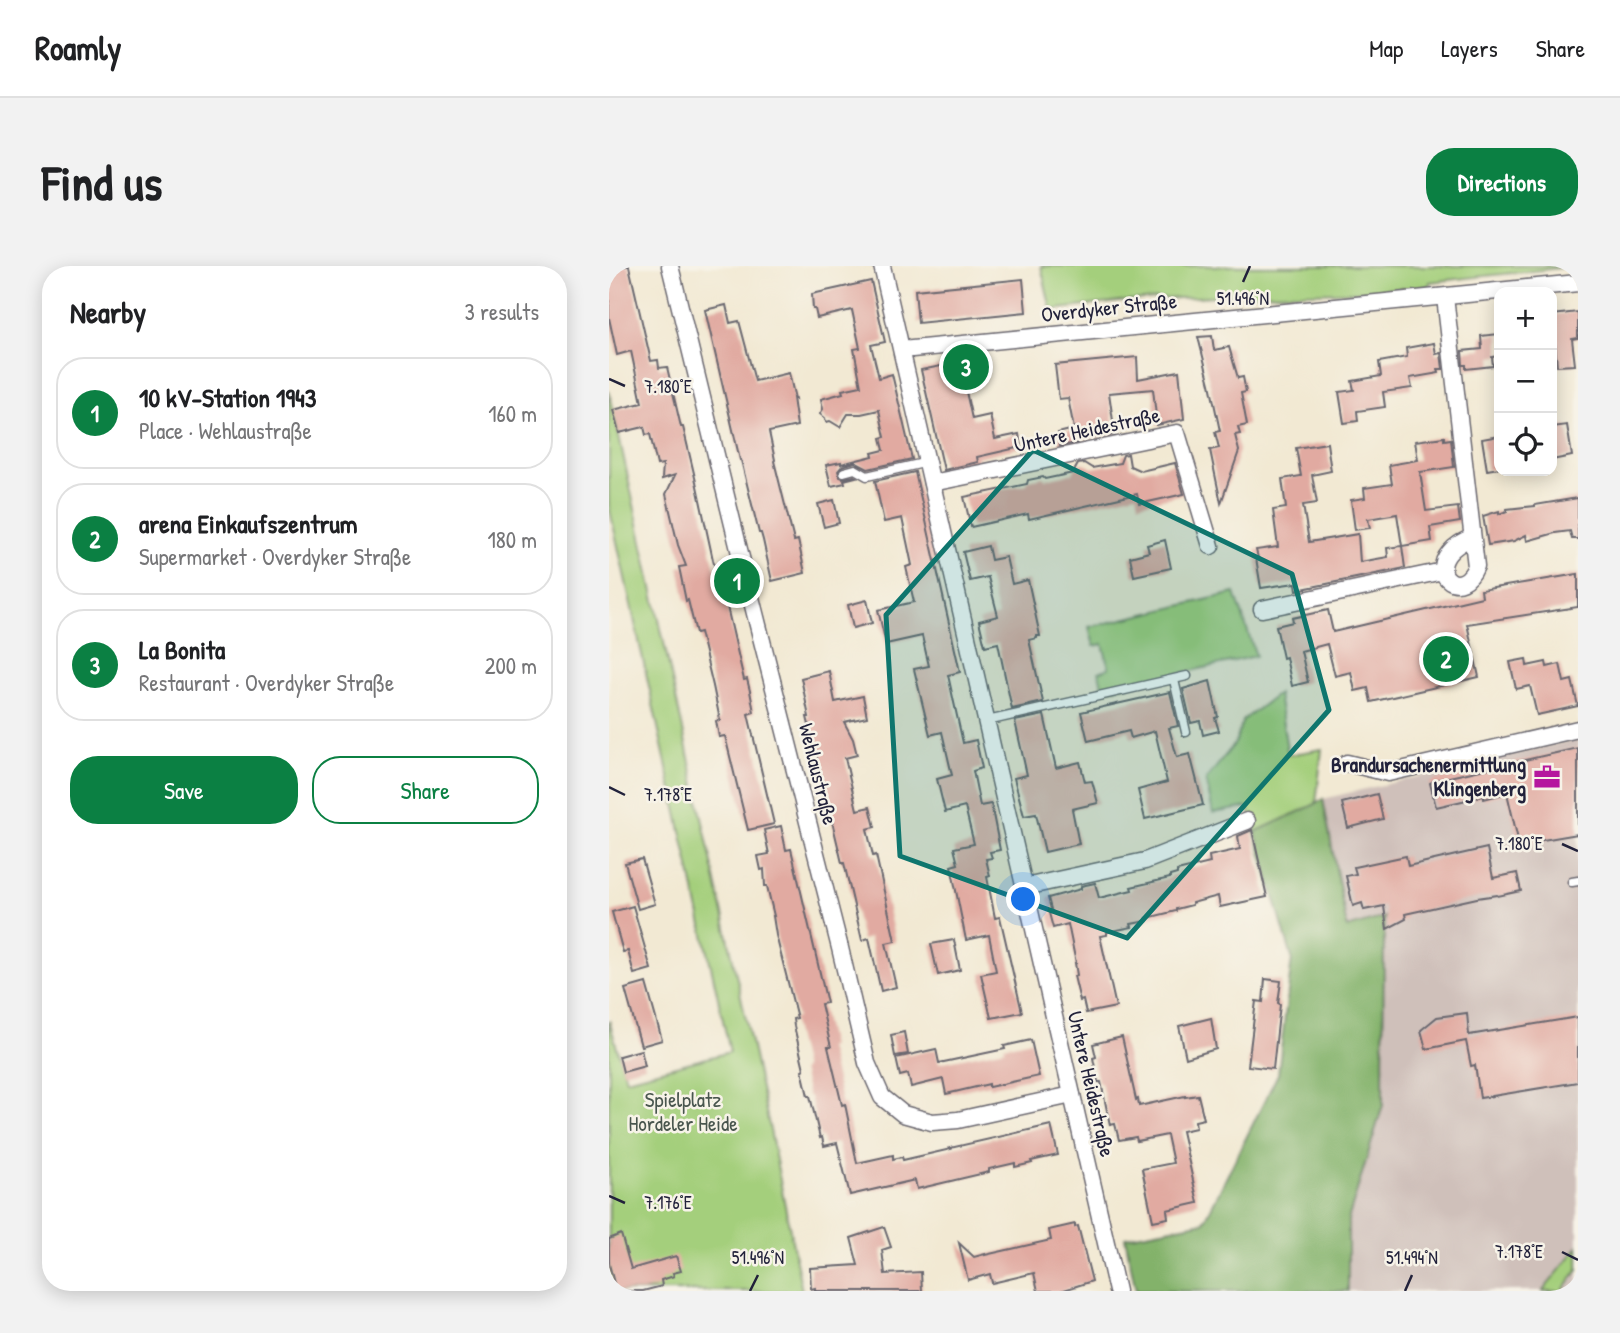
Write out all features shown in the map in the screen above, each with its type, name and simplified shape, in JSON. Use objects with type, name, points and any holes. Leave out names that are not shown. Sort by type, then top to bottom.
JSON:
[{"type":"street","name":"Wehlaustraße","points":[[670,266],[745,574],[841,948],[867,1063],[882,1097],[902,1114],[932,1122],[958,1120],[1072,1095]]},
{"type":"street","name":"Untere Heidestraße","points":[[882,266],[1117,1291]]},
{"type":"street","name":"Overdyker Straße","points":[[902,350],[1578,284]]},
{"type":"street","points":[[1445,297],[1476,566],[1465,582],[1457,583],[1446,578],[1443,571],[1447,555],[1472,537]]},
{"type":"street","name":"Untere Heidestraße","points":[[932,483],[1177,433],[1211,545]]},
{"type":"street","points":[[1262,609],[1443,571]]},
{"type":"street","points":[[1347,763],[1388,773],[1578,729]]},
{"type":"street","points":[[1025,887],[1145,861],[1247,821]]},
{"type":"lane","points":[[844,472],[855,469],[867,477],[928,462]]},
{"type":"lane","points":[[987,721],[1187,676]]},
{"type":"lane","points":[[1174,680],[1186,732]]},
{"type":"highlighted area","points":[[1033,450],[1292,574],[1329,710],[1127,938],[900,856],[886,615]]},
{"type":"shaded area","points":[[1578,739],[1578,1291],[1348,1291],[1348,1220],[1383,1105],[1384,918],[1347,928],[1323,799]]},
{"type":"green space","points":[[1041,266],[1578,266],[1430,282],[1429,286],[1356,292],[1248,294],[1128,301],[1051,310]]},
{"type":"green space","name":"Spielplatz Hordeler Heide","points":[[609,390],[770,1130],[802,1291],[609,1291],[609,1020],[626,1079],[730,1052],[609,506]]},
{"type":"green space","points":[[1235,593],[1256,656],[1103,691],[1099,672],[1109,668],[1103,644],[1094,646],[1089,627]]},
{"type":"green space","points":[[1278,694],[1288,755],[1322,749],[1316,804],[1255,832],[1248,807],[1213,813],[1206,780],[1235,743],[1243,720]]},
{"type":"green space","points":[[1323,799],[1347,928],[1384,917],[1383,1105],[1348,1220],[1348,1291],[1136,1291],[1125,1237],[1204,1222],[1278,1074],[1292,958],[1255,832]]},
{"type":"green space","points":[[1578,1247],[1578,1270],[1562,1291],[1543,1291]]},
{"type":"building","points":[[609,266],[629,266],[651,361],[658,360],[659,368],[667,367],[713,560],[719,582],[721,581],[744,680],[747,679],[750,691],[754,712],[748,714],[774,824],[748,830],[725,736],[719,737],[716,721],[720,720],[713,686],[700,632],[696,633],[688,600],[686,601],[679,567],[686,566],[666,494],[675,475],[662,479],[663,464],[657,465],[650,434],[646,435],[644,427],[619,433],[613,410],[642,403],[631,351],[617,355],[609,318]]},
{"type":"building","points":[[1023,279],[1026,312],[918,323],[915,290]]},
{"type":"building","points":[[871,281],[885,342],[871,345],[879,378],[892,374],[912,459],[868,469],[855,462],[842,466],[838,471],[840,477],[856,477],[831,486],[826,465],[873,456],[872,453],[884,450],[881,438],[885,437],[879,410],[848,414],[840,427],[830,421],[826,422],[820,414],[823,409],[821,399],[861,386],[854,349],[860,348],[852,310],[817,318],[812,294]]},
{"type":"building","points":[[726,305],[730,323],[739,321],[755,381],[789,373],[795,399],[793,398],[797,426],[769,432],[794,541],[798,540],[805,573],[772,581],[705,310]]},
{"type":"building","points":[[1578,312],[1578,338],[1572,339],[1575,365],[1557,366],[1557,314]]},
{"type":"building","points":[[1494,335],[1493,366],[1466,369],[1462,351],[1482,349],[1481,336]]},
{"type":"building","points":[[1212,336],[1214,350],[1229,347],[1238,378],[1243,377],[1246,392],[1241,393],[1247,425],[1238,427],[1240,434],[1235,435],[1239,451],[1221,503],[1210,450],[1219,448],[1215,432],[1220,431],[1198,337]]},
{"type":"building","points":[[1434,343],[1436,354],[1441,353],[1443,369],[1438,369],[1439,373],[1410,378],[1412,388],[1383,392],[1385,407],[1357,411],[1358,421],[1344,423],[1339,392],[1354,390],[1352,381],[1381,376],[1379,362],[1407,357],[1406,348]]},
{"type":"building","points":[[1137,357],[1138,379],[1179,371],[1184,419],[1157,425],[1153,389],[1109,393],[1115,435],[1076,440],[1077,443],[1060,446],[1058,433],[1074,429],[1068,398],[1059,399],[1055,365]]},
{"type":"building","points":[[971,360],[974,378],[967,379],[969,386],[965,387],[972,419],[990,415],[995,439],[1019,434],[1021,447],[977,457],[978,462],[944,470],[921,370]]},
{"type":"building","points":[[1567,425],[1572,456],[1557,459],[1557,426]]},
{"type":"building","points":[[1444,437],[1444,440],[1451,439],[1454,467],[1420,472],[1426,511],[1458,507],[1460,522],[1430,527],[1432,541],[1402,546],[1397,514],[1368,519],[1370,528],[1355,530],[1351,500],[1365,498],[1364,488],[1392,484],[1389,465],[1418,460],[1415,441]]},
{"type":"building","points":[[1494,437],[1494,469],[1487,470],[1482,439]]},
{"type":"building","points":[[1327,443],[1331,471],[1312,475],[1317,503],[1303,505],[1309,542],[1358,534],[1360,562],[1388,557],[1387,548],[1402,546],[1405,568],[1297,590],[1296,583],[1261,588],[1256,550],[1278,547],[1273,510],[1286,508],[1282,479],[1301,476],[1296,448]]},
{"type":"building","points":[[1128,454],[1130,466],[1141,471],[1175,463],[1184,494],[1139,504],[1137,494],[1029,519],[1028,514],[971,527],[964,497],[1027,484],[1028,480],[1073,473],[1078,464],[1084,463],[1092,468],[1120,463],[1123,455]]},
{"type":"building","points":[[915,472],[960,672],[948,675],[963,743],[976,740],[982,768],[973,771],[980,806],[991,804],[1000,850],[990,852],[992,858],[986,859],[990,876],[987,877],[995,918],[1000,917],[1022,1012],[991,1018],[981,974],[996,971],[989,935],[966,940],[951,866],[958,864],[954,848],[974,844],[965,807],[945,812],[937,779],[952,775],[942,732],[930,735],[914,669],[929,666],[922,636],[886,644],[878,610],[914,602],[906,567],[912,565],[902,518],[884,522],[875,481]]},
{"type":"building","points":[[1578,498],[1578,539],[1572,539],[1570,531],[1527,541],[1526,535],[1514,541],[1488,545],[1483,516],[1499,511],[1499,514],[1507,509]]},
{"type":"building","points":[[834,500],[839,523],[824,527],[818,504]]},
{"type":"building","points":[[1165,540],[1171,568],[1134,576],[1130,557],[1149,552],[1147,545]]},
{"type":"building","points":[[988,546],[991,560],[1006,557],[1012,584],[1028,580],[1040,636],[1029,640],[1043,702],[1012,709],[998,643],[985,646],[979,621],[998,616],[988,577],[970,581],[963,552]]},
{"type":"building","points":[[1578,574],[1578,607],[1467,624],[1479,677],[1371,702],[1368,688],[1355,691],[1351,672],[1335,676],[1327,644],[1301,651],[1308,682],[1292,686],[1276,626],[1293,622],[1292,618],[1328,610],[1333,632],[1482,597],[1481,590]]},
{"type":"building","points":[[867,600],[872,623],[853,628],[848,605]]},
{"type":"building","points":[[1526,659],[1527,666],[1546,662],[1547,667],[1560,664],[1564,682],[1572,680],[1578,706],[1537,715],[1530,686],[1516,689],[1510,662]]},
{"type":"building","points":[[829,671],[835,702],[863,696],[867,717],[844,722],[853,739],[857,755],[845,758],[857,810],[870,807],[875,827],[867,829],[873,856],[876,855],[895,941],[886,943],[896,987],[881,991],[869,938],[862,940],[807,717],[801,678]]},
{"type":"building","points":[[1210,681],[1219,731],[1203,735],[1200,721],[1191,723],[1183,689]]},
{"type":"building","points":[[1170,692],[1178,726],[1169,728],[1177,757],[1190,754],[1203,805],[1145,819],[1138,790],[1167,782],[1155,731],[1131,738],[1129,731],[1088,741],[1081,712]]},
{"type":"building","points":[[1044,715],[1056,768],[1080,762],[1085,782],[1092,781],[1098,803],[1072,809],[1079,844],[1045,852],[1036,814],[1024,816],[1014,778],[1027,775],[1015,721]]},
{"type":"building","points":[[1578,748],[1578,834],[1519,844],[1507,793],[1436,807],[1430,783],[1436,780]]},
{"type":"building","points":[[1377,794],[1383,819],[1348,828],[1342,803]]},
{"type":"building","points":[[781,826],[786,850],[791,849],[827,1003],[821,1004],[831,1047],[828,1047],[842,1105],[845,1104],[857,1163],[893,1155],[893,1159],[902,1157],[903,1160],[1051,1125],[1058,1155],[1015,1167],[1015,1163],[989,1169],[989,1172],[917,1189],[915,1180],[850,1195],[837,1143],[824,1146],[808,1096],[793,1019],[797,1018],[765,886],[764,869],[761,870],[758,856],[769,854],[764,830]]},
{"type":"building","points":[[1252,830],[1267,897],[1220,907],[1218,896],[1100,936],[1116,1007],[1086,1013],[1074,976],[1077,975],[1076,963],[1068,924],[1053,928],[1048,898],[1095,883],[1099,898],[1170,878],[1177,874],[1177,871],[1210,863],[1209,856],[1240,849],[1238,836]]},
{"type":"building","points":[[1487,848],[1493,878],[1517,873],[1521,891],[1405,914],[1406,919],[1387,929],[1384,906],[1364,910],[1362,903],[1353,906],[1346,876],[1356,874],[1354,867],[1406,856],[1408,866]]},
{"type":"building","points":[[642,859],[655,904],[638,909],[625,863]]},
{"type":"building","points":[[633,906],[651,969],[634,974],[628,951],[623,952],[612,912]]},
{"type":"building","points":[[954,940],[960,970],[938,975],[931,944]]},
{"type":"building","points":[[1265,979],[1281,981],[1273,1069],[1248,1066],[1256,1001],[1263,1002]]},
{"type":"building","points":[[646,983],[662,1040],[641,1046],[625,989]]},
{"type":"building","points":[[1467,1013],[1469,1035],[1578,1017],[1578,1082],[1480,1098],[1475,1065],[1471,1066],[1466,1041],[1426,1049],[1421,1030],[1437,1017]]},
{"type":"building","points":[[1211,1018],[1216,1049],[1186,1058],[1179,1026]]},
{"type":"building","points":[[904,1032],[908,1054],[895,1056],[891,1035]]},
{"type":"building","points":[[1122,1037],[1139,1106],[1198,1095],[1204,1119],[1195,1121],[1196,1128],[1182,1131],[1198,1203],[1167,1210],[1168,1218],[1153,1221],[1142,1169],[1173,1163],[1167,1135],[1137,1141],[1136,1137],[1119,1140],[1115,1124],[1110,1125],[1101,1082],[1098,1082],[1093,1044]]},
{"type":"building","points":[[1031,1040],[1039,1076],[946,1094],[943,1079],[911,1087],[908,1074],[900,1076],[896,1058],[936,1049],[939,1063],[1005,1049],[1004,1046]]},
{"type":"building","points":[[641,1050],[645,1066],[623,1072],[619,1056]]},
{"type":"building","points":[[1075,1224],[1075,1227],[1078,1226],[1092,1281],[1061,1291],[1038,1291],[1034,1273],[992,1283],[990,1274],[968,1280],[959,1243],[974,1257],[1051,1240],[1049,1230]]},
{"type":"building","points":[[884,1227],[891,1247],[882,1250],[885,1274],[921,1272],[922,1291],[811,1289],[810,1268],[858,1265],[851,1238]]},
{"type":"building","points":[[621,1234],[631,1269],[676,1256],[681,1271],[661,1280],[662,1286],[643,1291],[616,1291],[609,1264],[609,1239]]},
{"type":"place","name":"La Bonita","points":[[966,367]]},
{"type":"place","name":"10 kV-Station 1943","points":[[737,581]]},
{"type":"place","name":"arena Einkaufszentrum","points":[[1446,659]]},
{"type":"place","name":"Brandursachenermittlung Klingenberg","points":[[1547,777]]}]
